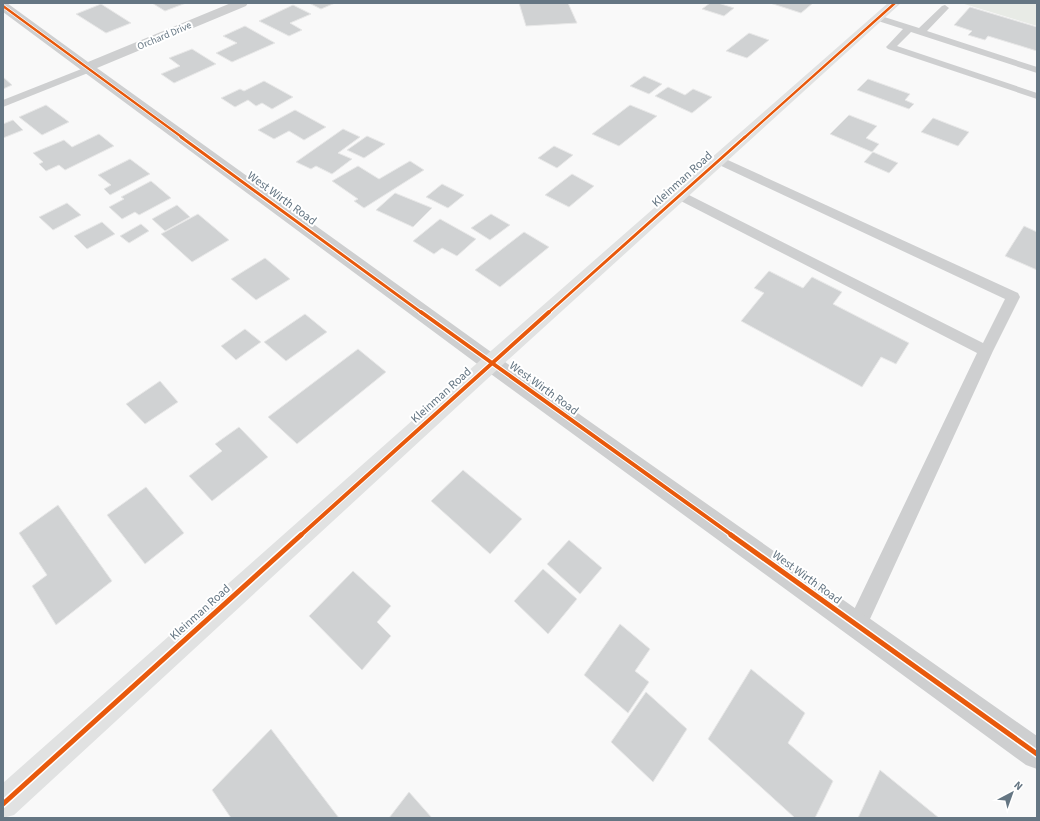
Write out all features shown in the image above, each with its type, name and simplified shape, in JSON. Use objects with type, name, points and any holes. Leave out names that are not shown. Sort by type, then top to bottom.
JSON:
[{"type":"street","name":"Orchard Drive","points":[[88,68],[242,3]]},
{"type":"street","name":"Kleinman Road","points":[[3,804],[491,363],[895,3]]},
{"type":"street","name":"West Wirth Road","points":[[3,6],[491,363],[1037,754]]},
{"type":"lane","points":[[921,32],[945,8]]},
{"type":"lane","points":[[878,18],[1037,70]]},
{"type":"lane","points":[[909,28],[891,46],[1037,96]]},
{"type":"lane","points":[[3,104],[88,68]]},
{"type":"lane","points":[[719,160],[1013,297],[857,625]]},
{"type":"lane","points":[[679,195],[986,351]]},
{"type":"shaded area","points":[[961,3],[1037,3],[1037,26]]},
{"type":"building","points":[[152,3],[186,3],[165,11]]},
{"type":"building","points":[[309,3],[335,3],[321,9]]},
{"type":"building","points":[[519,3],[568,3],[577,23],[526,26]]},
{"type":"building","points":[[710,3],[718,3],[734,8],[724,16],[702,9]]},
{"type":"building","points":[[770,3],[813,3],[801,13]]},
{"type":"building","points":[[101,4],[131,23],[106,33],[76,14]]},
{"type":"building","points":[[293,5],[311,14],[290,23],[302,30],[289,36],[259,21]]},
{"type":"building","points":[[970,7],[1037,27],[1037,51],[988,36],[985,40],[968,35],[972,31],[954,25]]},
{"type":"building","points":[[245,26],[275,43],[232,62],[216,53],[237,43],[223,36]]},
{"type":"building","points":[[749,33],[769,40],[747,58],[726,51]]},
{"type":"building","points":[[192,49],[216,64],[174,83],[161,74],[180,66],[169,58]]},
{"type":"building","points":[[644,76],[662,84],[649,94],[630,86]]},
{"type":"building","points":[[3,77],[12,85],[3,89]]},
{"type":"building","points":[[868,79],[910,94],[905,100],[914,104],[909,109],[857,90]]},
{"type":"building","points":[[264,81],[293,97],[272,109],[262,103],[256,106],[248,100],[235,107],[221,98],[240,89],[244,91]]},
{"type":"building","points":[[668,87],[685,95],[693,89],[712,97],[692,113],[655,96]]},
{"type":"building","points":[[46,105],[69,122],[42,135],[19,117]]},
{"type":"building","points":[[630,105],[657,116],[619,146],[592,134]]},
{"type":"building","points":[[295,110],[326,127],[304,140],[289,131],[274,139],[258,130]]},
{"type":"building","points":[[849,115],[877,126],[866,138],[879,144],[872,152],[830,134]]},
{"type":"building","points":[[933,118],[969,132],[958,146],[921,132]]},
{"type":"building","points":[[13,120],[23,130],[3,138],[3,124]]},
{"type":"building","points":[[343,129],[360,137],[338,153],[352,159],[332,174],[316,166],[311,169],[296,162]]},
{"type":"building","points":[[99,134],[114,146],[65,170],[59,165],[46,171],[39,164],[43,162],[33,153],[64,140],[72,147]]},
{"type":"building","points":[[367,136],[385,144],[364,158],[347,150]]},
{"type":"building","points":[[554,146],[573,155],[557,168],[538,158]]},
{"type":"building","points":[[873,152],[898,163],[889,173],[864,162]]},
{"type":"building","points":[[130,159],[150,174],[110,195],[104,189],[111,185],[98,175]]},
{"type":"building","points":[[410,161],[424,170],[364,208],[354,201],[358,199],[332,181],[358,166],[379,179]]},
{"type":"building","points":[[572,174],[594,186],[569,207],[545,195]]},
{"type":"building","points":[[151,181],[171,198],[139,215],[135,212],[122,219],[109,207],[124,199],[121,197]]},
{"type":"building","points":[[442,184],[464,195],[448,208],[426,197]]},
{"type":"building","points":[[395,193],[432,208],[413,227],[376,210]]},
{"type":"building","points":[[67,203],[81,215],[53,230],[39,217]]},
{"type":"building","points":[[177,205],[190,217],[165,231],[152,219]]},
{"type":"building","points":[[198,214],[229,240],[192,262],[161,234]]},
{"type":"building","points":[[491,214],[510,225],[490,240],[471,228]]},
{"type":"building","points":[[440,219],[476,239],[457,256],[442,248],[434,254],[413,241]]},
{"type":"building","points":[[102,222],[115,234],[87,249],[74,236]]},
{"type":"building","points":[[141,224],[149,231],[129,243],[120,236]]},
{"type":"building","points":[[1024,226],[1037,232],[1037,270],[1005,256]]},
{"type":"building","points":[[524,232],[549,247],[500,287],[475,270]]},
{"type":"building","points":[[265,258],[290,279],[256,300],[231,279]]},
{"type":"building","points":[[769,271],[803,288],[812,277],[842,292],[833,304],[909,343],[896,364],[881,357],[862,387],[741,321],[764,293],[754,288]]},
{"type":"building","points":[[305,314],[327,332],[286,361],[264,342]]},
{"type":"building","points":[[245,329],[261,342],[236,360],[221,346]]},
{"type":"building","points":[[358,349],[386,372],[297,444],[268,417]]},
{"type":"building","points":[[160,381],[178,402],[145,424],[126,404]]},
{"type":"building","points":[[239,427],[268,457],[212,501],[189,476],[222,451],[215,444]]},
{"type":"building","points":[[463,470],[522,519],[490,554],[431,501]]},
{"type":"building","points":[[146,487],[184,533],[145,564],[107,515]]},
{"type":"building","points":[[58,505],[112,581],[56,625],[32,586],[47,575],[19,533]]},
{"type":"building","points":[[569,540],[602,568],[580,594],[547,564]]},
{"type":"building","points":[[543,569],[577,599],[548,634],[514,601]]},
{"type":"building","points":[[353,571],[391,606],[377,622],[391,636],[362,670],[309,616]]},
{"type":"building","points":[[620,624],[650,649],[635,671],[649,682],[628,713],[584,675]]},
{"type":"building","points":[[751,669],[805,713],[788,743],[833,781],[815,818],[795,818],[708,739]]},
{"type":"building","points":[[646,692],[687,729],[653,782],[611,742]]},
{"type":"building","points":[[271,729],[339,818],[231,818],[212,790]]},
{"type":"building","points":[[880,770],[939,818],[858,818]]},
{"type":"building","points":[[409,792],[432,818],[389,818]]},
{"type":"cycle path","points":[[3,804],[491,363],[895,3]]},
{"type":"cycle path","points":[[3,6],[491,363],[1037,754]]}]
